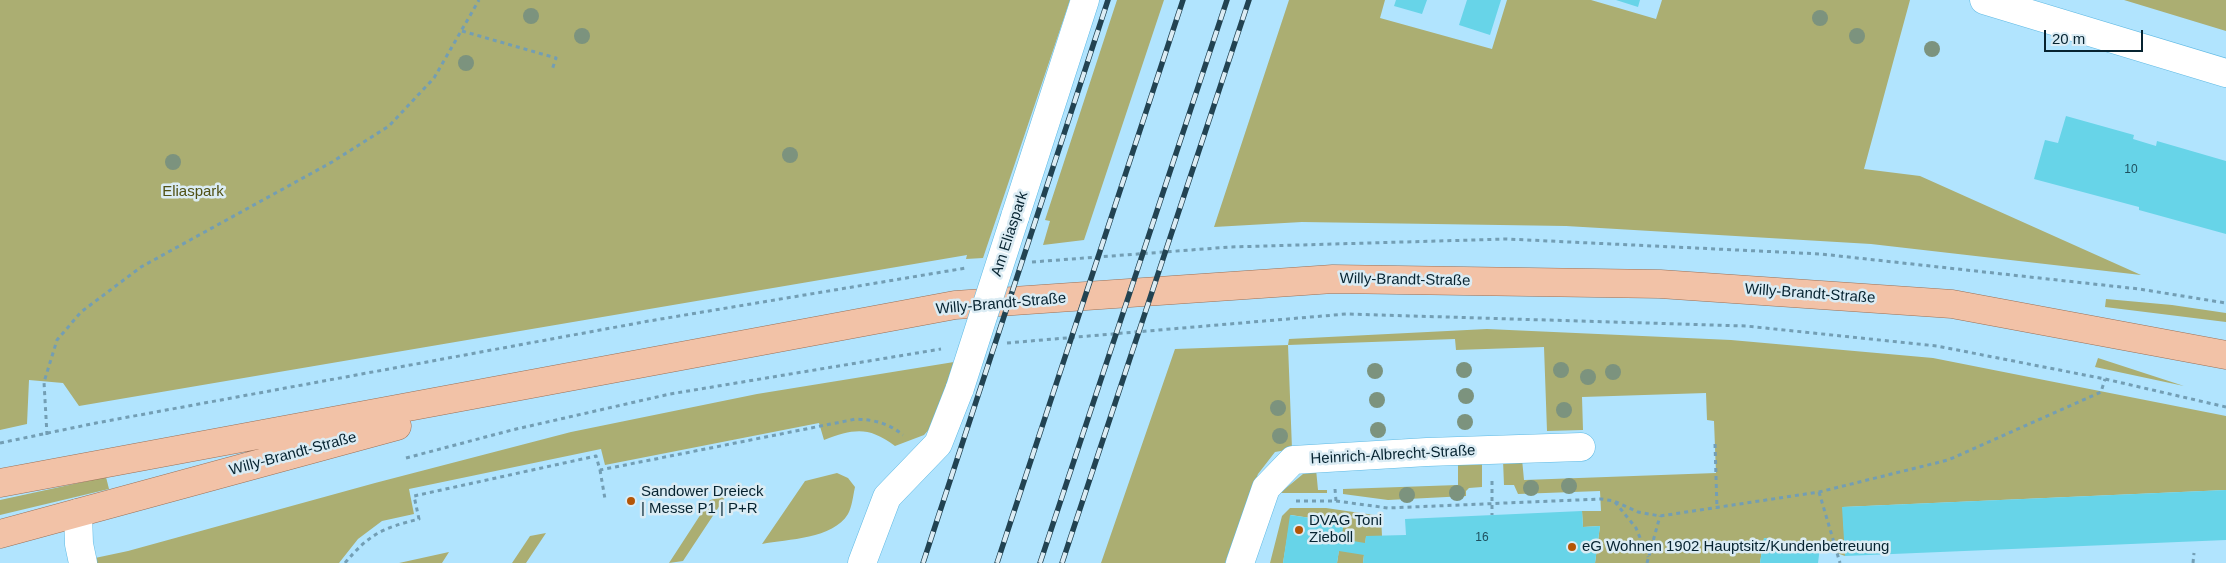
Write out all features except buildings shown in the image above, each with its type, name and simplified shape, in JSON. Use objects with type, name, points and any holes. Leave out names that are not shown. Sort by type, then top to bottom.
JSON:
[{"type":"main road","name":"Willy-Brandt-Straße","points":[[0,483],[955,305],[1333,279],[1660,284],[1952,304],[2226,356]]},
{"type":"main road","name":"Willy-Brandt-Straße","points":[[0,534],[586,374]]},
{"type":"street","name":"Am Eliaspark","points":[[862,563],[886,497],[917,468],[938,444],[960,388],[1084,0]]},
{"type":"street","points":[[1984,0],[2226,74]]},
{"type":"street","name":"Heinrich-Albrecht-Straße","points":[[1240,563],[1266,488],[1293,460],[1427,452],[1581,448]]},
{"type":"street","points":[[78,513],[79,544],[83,563]]},
{"type":"path","points":[[47,435],[44,382],[57,340],[81,312],[141,267],[332,162],[389,126],[434,78],[479,0]]},
{"type":"path","points":[[462,31],[556,58],[552,70]]},
{"type":"path","points":[[2110,286],[2169,292],[2226,303]]},
{"type":"path","points":[[1002,344],[1346,314],[1746,326],[1937,346],[2105,379],[2226,407]]},
{"type":"path","points":[[397,460],[512,430],[670,394],[943,349]]},
{"type":"path","points":[[1336,501],[1388,508],[1493,502],[1614,501],[1638,512],[1660,516],[1717,509],[1819,492],[1948,460],[2101,392],[2105,379]]},
{"type":"path","points":[[600,470],[856,419],[874,420],[893,426],[909,439],[917,468]]},
{"type":"path","points":[[0,443],[47,435],[96,423]]},
{"type":"path","points":[[1715,444],[1717,509]]},
{"type":"path","points":[[344,563],[363,542],[386,528],[419,519],[414,496],[596,456],[605,499]]},
{"type":"path","points":[[1819,492],[1840,563]]},
{"type":"path","points":[[1614,501],[1636,528],[1648,557]]},
{"type":"path","points":[[1492,515],[1493,502]]},
{"type":"path","points":[[1647,563],[1660,516]]},
{"type":"path","points":[[2193,563],[2194,553]]},
{"type":"green space","name":"Eliaspark","points":[[0,0],[1070,0],[983,258],[966,259],[967,255],[79,406],[63,383],[29,380],[27,424],[0,430]]},
{"type":"green space","points":[[1117,0],[1164,0],[1084,240],[1043,245],[1050,221],[1045,220]]},
{"type":"green space","points":[[1289,0],[1385,0],[1380,18],[1492,49],[1507,0],[1591,0],[1656,19],[1662,0],[1910,0],[1864,169],[1920,176],[2141,275],[1871,244],[1566,226],[1302,222],[1214,227]]},
{"type":"green space","points":[[2124,0],[2226,0],[2226,31]]},
{"type":"green space","points":[[2106,299],[2172,305],[2226,313],[2226,322],[2105,307]]},
{"type":"green space","points":[[1487,329],[1731,340],[1933,358],[2226,416],[2226,490],[1843,507],[1845,556],[1820,547],[1764,538],[1760,563],[1595,563],[1600,526],[1583,527],[1582,511],[1601,511],[1600,491],[1518,494],[1514,485],[1504,485],[1503,460],[1522,459],[1524,480],[1716,473],[1714,421],[1707,420],[1706,393],[1582,397],[1583,430],[1547,431],[1544,347],[1456,350],[1455,339],[1288,345],[1289,339]]},
{"type":"green space","points":[[1288,345],[1292,449],[1275,452],[1258,474],[1225,563],[1101,563],[1175,349]]},
{"type":"green space","points":[[2098,358],[2184,386],[2095,367]]},
{"type":"green space","points":[[954,362],[933,425],[924,435],[895,446],[877,435],[861,431],[844,433],[824,440],[819,423],[605,465],[601,449],[409,489],[414,514],[382,521],[358,539],[339,563],[94,563],[95,558],[128,551],[375,483],[571,432],[757,394]]},
{"type":"green space","points":[[1482,461],[1482,487],[1469,488],[1466,491],[1466,496],[1388,500],[1343,494],[1343,489],[1458,485],[1458,462]]},
{"type":"green space","points":[[1316,469],[1318,490],[1327,490],[1327,493],[1280,493],[1303,474]]},
{"type":"green space","points":[[837,473],[848,478],[855,487],[848,514],[841,522],[832,529],[821,533],[762,544],[805,481]]},
{"type":"green space","points":[[106,477],[109,489],[0,515],[0,500]]},
{"type":"green space","points":[[726,496],[683,561],[669,563],[710,500]]},
{"type":"green space","points":[[1290,508],[1326,508],[1381,516],[1382,536],[1366,537],[1363,563],[1337,563],[1343,523],[1291,515],[1283,563],[1270,563],[1282,516]]},
{"type":"green space","points":[[546,533],[526,563],[512,563],[530,536]]},
{"type":"green space","points":[[449,552],[442,563],[399,563]]},
{"type":"railway","points":[[923,563],[1108,0]]},
{"type":"railway","points":[[997,563],[1183,0]]},
{"type":"railway","points":[[1040,563],[1227,0]]},
{"type":"railway","points":[[1062,563],[1249,0]]},
{"type":"place","name":"Sandower Dreieck | Messe P1 | P+R","points":[[631,501]]},
{"type":"place","name":"DVAG Toni Zieboll","points":[[1299,530]]},
{"type":"place","name":"eG Wohnen 1902 Hauptsitz/Kundenbetreuung","points":[[1572,547]]}]
